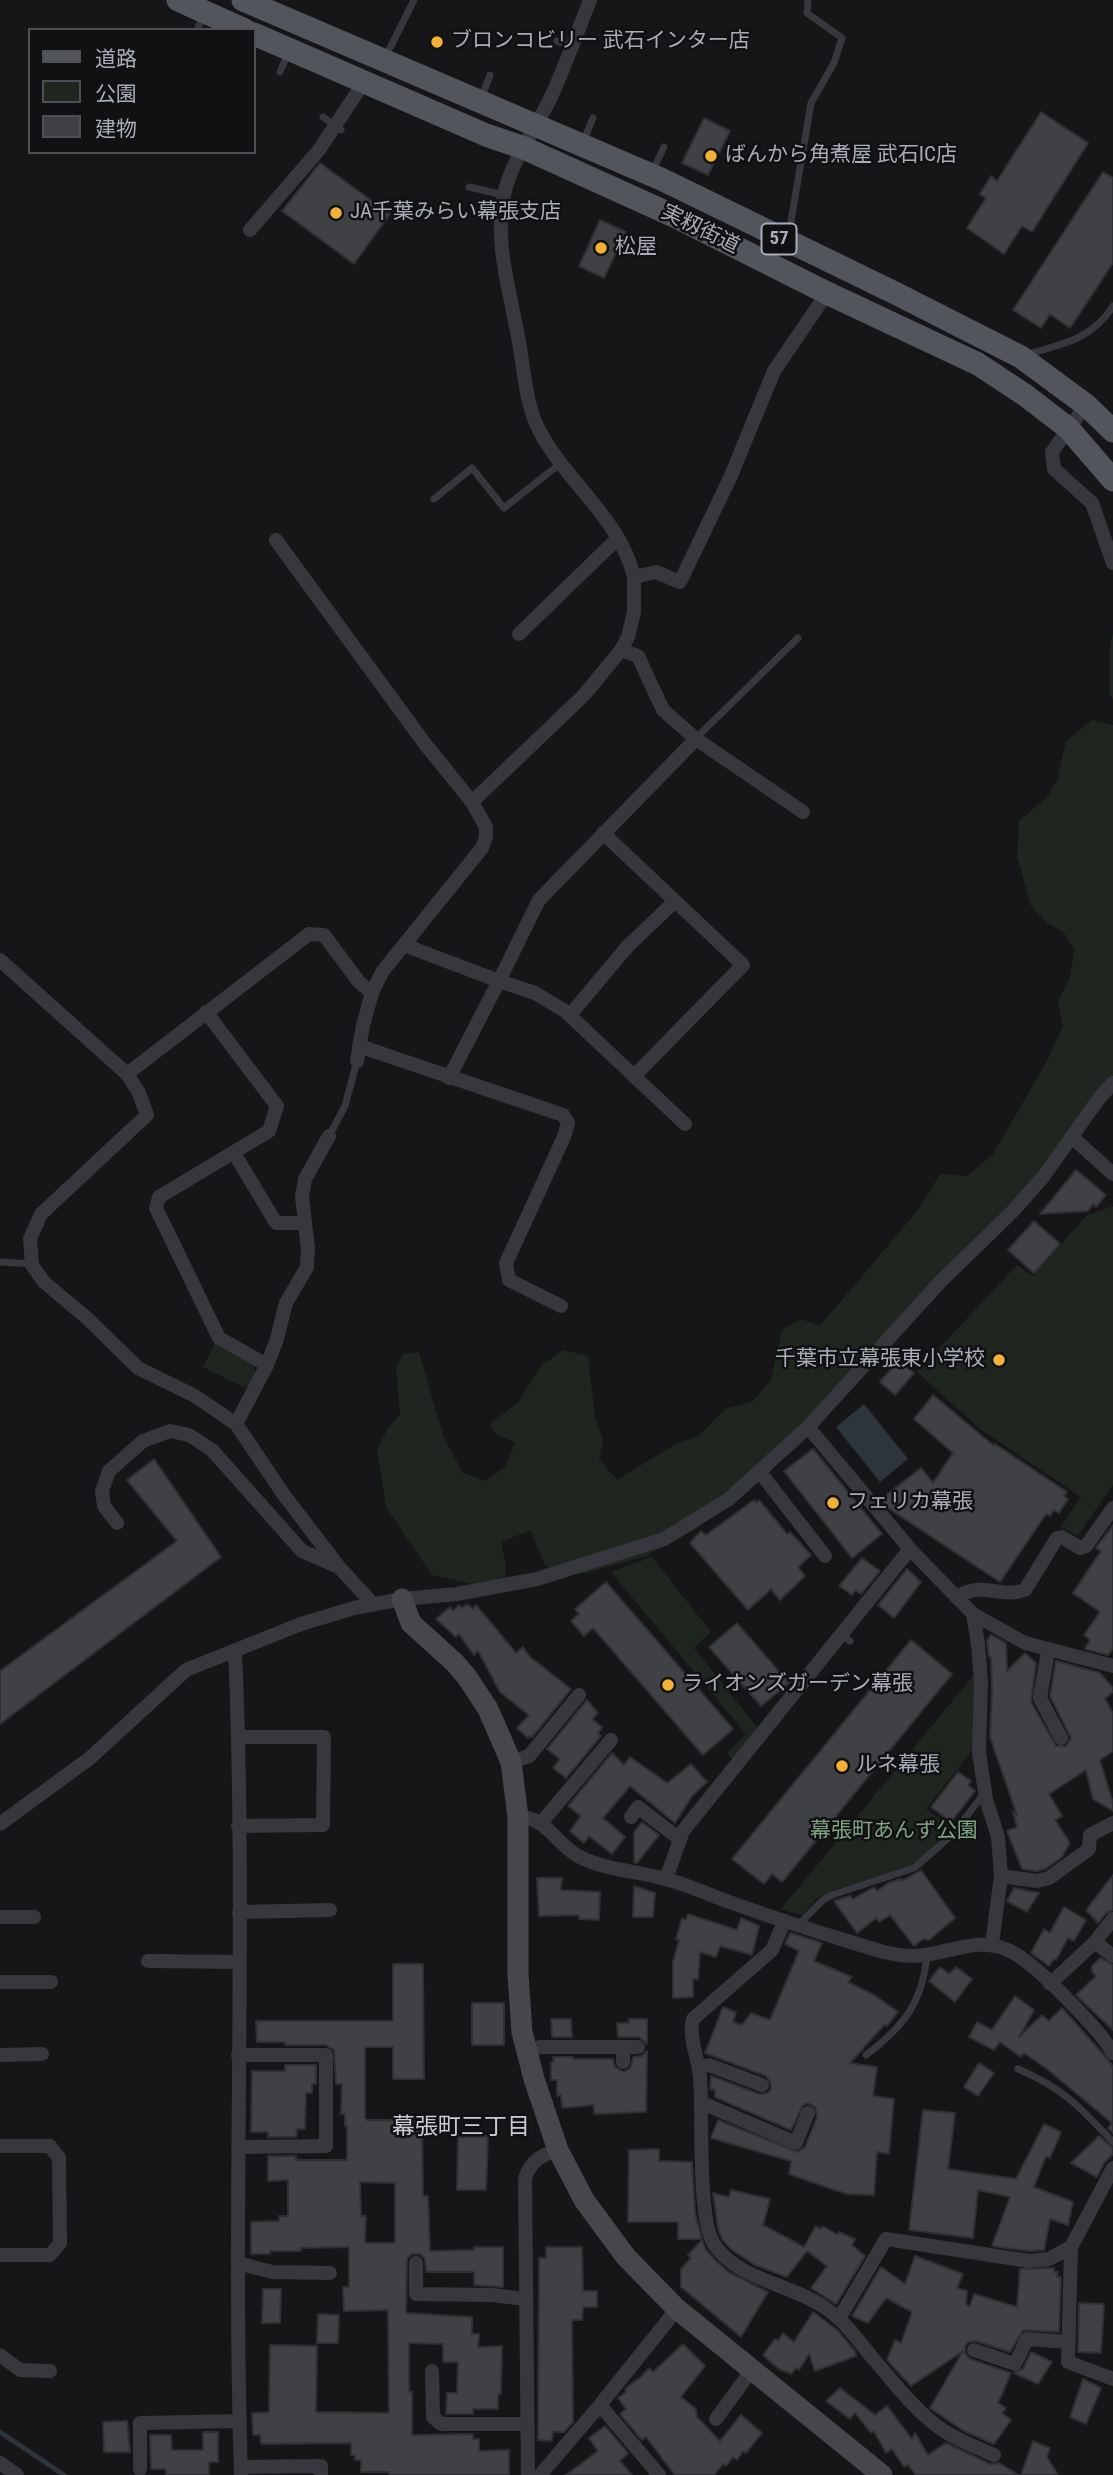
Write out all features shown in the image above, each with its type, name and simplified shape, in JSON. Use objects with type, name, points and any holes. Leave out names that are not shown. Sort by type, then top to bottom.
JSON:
[{"type":"main road","points":[[178,0],[201,21],[235,28]]},
{"type":"main road","name":"実籾街道","points":[[243,0],[651,175],[1021,357],[1086,405],[1113,432]]},
{"type":"main road","name":"実籾街道","points":[[256,35],[486,135],[524,148],[674,216],[978,365],[1025,395],[1068,428],[1113,480]]},
{"type":"street","points":[[472,802],[583,695],[621,650],[634,612],[634,577],[618,538],[594,502],[548,445],[532,414],[501,249],[504,195],[508,178],[562,81],[571,47],[590,0]]},
{"type":"street","points":[[250,230],[319,150],[333,125],[364,82]]},
{"type":"street","points":[[634,577],[656,572],[680,582],[730,478],[774,370],[827,293]]},
{"type":"street","points":[[1086,405],[1052,452],[1054,469],[1092,503],[1113,563]]},
{"type":"street","points":[[519,634],[618,538]]},
{"type":"street","points":[[276,540],[425,744],[472,802],[486,827],[482,848],[382,972],[372,993],[357,1061]]},
{"type":"street","points":[[621,650],[638,656],[663,710],[696,739],[803,812]]},
{"type":"street","points":[[449,1078],[539,900],[696,739]]},
{"type":"street","points":[[603,833],[743,965],[635,1075]]},
{"type":"street","points":[[570,1016],[627,947],[675,901]]},
{"type":"street","points":[[127,1074],[309,934],[324,935],[359,982],[372,993]]},
{"type":"street","points":[[404,945],[535,993],[570,1016],[685,1124]]},
{"type":"street","points":[[0,960],[127,1074],[139,1093],[147,1115],[41,1214],[30,1239],[32,1265],[44,1282],[138,1368],[195,1396],[236,1424],[284,1495],[339,1567],[373,1604]]},
{"type":"street","points":[[206,1012],[277,1106],[269,1131],[159,1197],[156,1208],[219,1338],[267,1365]]},
{"type":"street","points":[[359,1045],[563,1115],[568,1123],[564,1137],[506,1263],[509,1280],[561,1306]]},
{"type":"street","points":[[0,1824],[90,1758],[186,1670],[301,1624],[373,1604],[457,1594],[537,1579],[664,1539],[729,1499],[808,1427],[941,1281],[1012,1212],[1043,1177],[1113,1083]]},
{"type":"street","points":[[236,1424],[267,1365],[286,1303],[307,1267],[308,1249],[302,1196],[305,1178],[329,1136]]},
{"type":"street","points":[[1072,1136],[1113,1174]]},
{"type":"street","points":[[234,1153],[276,1223],[305,1223]]},
{"type":"street","points":[[808,1427],[910,1549],[972,1614],[1025,1643],[1048,1651],[1113,1664]]},
{"type":"street","points":[[117,1523],[104,1506],[102,1491],[109,1471],[143,1441],[170,1431],[189,1435],[212,1450],[302,1551],[339,1567]]},
{"type":"street","points":[[759,1471],[825,1556]]},
{"type":"street","points":[[956,1597],[969,1589],[1016,1593],[1025,1590],[1057,1538],[1062,1537],[1080,1548],[1086,1546],[1113,1508]]},
{"type":"street","points":[[666,1879],[686,1838],[683,1831],[846,1638],[910,1549]]},
{"type":"street","points":[[402,1599],[411,1623],[467,1677],[488,1709],[511,1762],[518,1817],[512,1954],[522,2032],[558,2150],[592,2213],[626,2257],[677,2309],[882,2475]]},
{"type":"street","points":[[972,1614],[981,1682],[979,1753],[985,1791],[998,1837],[1001,1876],[992,1944]]},
{"type":"street","points":[[235,1650],[238,1737],[238,2263],[241,2471],[321,2466],[321,2475]]},
{"type":"street","points":[[1048,1651],[1040,1698],[1061,1738]]},
{"type":"street","points":[[511,1762],[529,1756],[579,1695]]},
{"type":"street","points":[[238,1737],[324,1737],[323,1825],[238,1826]]},
{"type":"street","points":[[541,1823],[611,1740]]},
{"type":"street","points":[[631,1817],[638,1807],[673,1834],[686,1838]]},
{"type":"street","points":[[518,1817],[530,1817],[541,1823],[563,1845],[578,1856],[594,1862],[666,1879],[791,1924],[889,1954],[915,1956],[975,1944],[992,1944],[1017,1955],[1050,1984],[1105,2038],[1113,2053]]},
{"type":"street","points":[[1001,1876],[1037,1881],[1049,1878],[1089,1849],[1090,1835],[1113,1823]]},
{"type":"street","points":[[239,1912],[330,1910]]},
{"type":"street","points":[[0,1917],[34,1917]]},
{"type":"street","points":[[1050,1984],[1095,1942],[1113,1919]]},
{"type":"street","points":[[791,1924],[762,1965],[693,2019],[691,2026],[699,2067],[702,2103],[708,2233],[714,2245],[744,2270],[820,2304],[840,2317],[920,2412],[959,2440],[993,2455]]},
{"type":"street","points":[[1095,1942],[1113,1956]]},
{"type":"street","points":[[148,1961],[239,1962]]},
{"type":"street","points":[[0,1982],[51,1982]]},
{"type":"street","points":[[527,2052],[540,2047],[628,2052]]},
{"type":"street","points":[[0,2055],[42,2054]]},
{"type":"street","points":[[238,2055],[326,2055],[326,2146],[238,2147]]},
{"type":"street","points":[[699,2067],[709,2065],[762,2085]]},
{"type":"street","points":[[702,2103],[796,2143],[808,2113]]},
{"type":"street","points":[[0,2146],[50,2146],[59,2158],[60,2243],[50,2255],[0,2255]]},
{"type":"street","points":[[528,2475],[526,2299],[519,2199],[530,2165],[545,2154],[558,2150]]},
{"type":"street","points":[[1113,2168],[1071,2247],[1068,2362],[1113,2379]]},
{"type":"street","points":[[840,2317],[879,2248],[886,2238],[894,2235],[1029,2261],[1049,2259],[1071,2247]]},
{"type":"street","points":[[238,2263],[272,2272],[330,2273]]},
{"type":"street","points":[[416,2263],[416,2294],[492,2295],[526,2299]]},
{"type":"street","points":[[540,2475],[677,2309]]},
{"type":"street","points":[[974,2350],[1015,2364],[1027,2339],[1069,2342]]},
{"type":"street","points":[[0,2355],[20,2370],[50,2371]]},
{"type":"street","points":[[432,2371],[433,2417],[441,2424],[527,2424]]},
{"type":"street","points":[[716,2419],[751,2371]]},
{"type":"street","points":[[600,2405],[659,2475]]},
{"type":"street","points":[[140,2469],[140,2423],[240,2421]]},
{"type":"street","points":[[0,2463],[17,2475]]},
{"type":"lane","points":[[383,62],[414,0]]},
{"type":"lane","points":[[788,243],[811,103],[834,63],[842,38],[807,13],[808,0]]},
{"type":"lane","points":[[557,41],[571,47]]},
{"type":"lane","points":[[280,72],[289,49]]},
{"type":"lane","points":[[479,103],[490,75]]},
{"type":"lane","points":[[582,146],[593,118]]},
{"type":"lane","points":[[651,175],[664,147]]},
{"type":"lane","points":[[469,187],[504,195]]},
{"type":"lane","points":[[1021,357],[1091,332],[1113,306]]},
{"type":"lane","points":[[434,499],[472,468],[504,508],[562,462]]},
{"type":"lane","points":[[696,739],[798,638]]},
{"type":"lane","points":[[329,1136],[345,1106],[357,1061]]},
{"type":"lane","points":[[0,1262],[32,1265]]},
{"type":"lane","points":[[791,1924],[832,1895],[914,1868],[953,1835],[985,1791]]},
{"type":"lane","points":[[866,2055],[886,2040],[907,2016],[922,1984],[927,1954]]},
{"type":"lane","points":[[1018,2069],[1045,2080],[1069,2096],[1113,2143]]},
{"type":"green space","points":[[1113,634],[1113,699],[1109,694],[1110,645]]},
{"type":"green space","points":[[1092,720],[1113,725],[1113,1094],[1076,1137],[739,1496],[696,1529],[646,1556],[586,1573],[560,1574],[545,1566],[531,1530],[501,1542],[506,1565],[505,1579],[482,1586],[432,1575],[386,1507],[377,1449],[400,1414],[396,1367],[403,1354],[419,1352],[444,1438],[463,1473],[485,1481],[506,1466],[515,1443],[495,1433],[490,1424],[518,1402],[541,1366],[563,1350],[588,1356],[595,1416],[603,1440],[599,1459],[617,1480],[674,1445],[700,1435],[725,1409],[752,1402],[771,1380],[782,1330],[801,1319],[820,1326],[918,1210],[940,1174],[967,1176],[993,1154],[1047,1061],[1063,1026],[1058,1001],[1070,978],[1074,949],[1064,933],[1048,923],[1031,906],[1017,856],[1019,821],[1047,797],[1057,781],[1066,741]]},
{"type":"green space","points":[[1113,1206],[1113,1485],[1077,1536],[1061,1526],[1081,1497],[980,1429],[917,1372],[1017,1265],[1033,1276],[1087,1215]]},
{"type":"green space","points":[[215,1343],[254,1365],[255,1373],[247,1389],[203,1367]]},
{"type":"green space","points":[[652,1557],[711,1632],[694,1648],[760,1731],[735,1762],[727,1753],[746,1734],[611,1572]]},
{"type":"green space","name":"幕張町あんず公園","points":[[977,1671],[975,1747],[926,1809],[952,1827],[943,1840],[907,1868],[837,1889],[817,1898],[802,1915],[781,1909]]},
{"type":"shaded area","points":[[864,1404],[908,1459],[880,1482],[836,1427]]},
{"type":"building","points":[[1041,112],[1088,143],[1032,232],[1022,226],[1004,254],[967,228],[986,198],[980,194],[991,176],[997,181]]},
{"type":"building","points":[[704,118],[730,131],[708,175],[682,163]]},
{"type":"building","name":"JA千葉みらい幕張支店","points":[[320,163],[390,214],[354,264],[282,211]]},
{"type":"building","points":[[1103,172],[1113,178],[1113,263],[1070,328],[1050,314],[1041,328],[1013,310]]},
{"type":"building","points":[[600,220],[626,232],[604,278],[579,266]]},
{"type":"building","points":[[1076,1170],[1106,1195],[1096,1207],[1093,1204],[1088,1211],[1040,1214]]},
{"type":"building","points":[[1034,1221],[1060,1244],[1034,1273],[1008,1250]]},
{"type":"building","points":[[899,1360],[914,1373],[895,1395],[880,1382]]},
{"type":"building","points":[[933,1395],[994,1446],[995,1444],[1067,1492],[1064,1496],[1068,1499],[1059,1513],[1054,1510],[1050,1516],[1046,1514],[1000,1582],[888,1508],[881,1499],[921,1468],[933,1483],[953,1453],[914,1419]]},
{"type":"building","name":"フェリカ幕張","points":[[813,1449],[882,1534],[852,1558],[784,1471]]},
{"type":"building","points":[[154,1459],[221,1557],[0,1724],[0,1671],[177,1541],[127,1480]]},
{"type":"building","points":[[754,1500],[757,1503],[759,1500],[787,1534],[790,1532],[811,1555],[798,1567],[805,1576],[780,1600],[771,1589],[748,1610],[690,1543],[701,1531],[706,1535]]},
{"type":"building","points":[[1113,1525],[1113,1648],[1108,1655],[1085,1649],[1090,1640],[1084,1635],[1100,1612],[1073,1593],[1101,1551],[1096,1548]]},
{"type":"building","points":[[862,1558],[880,1571],[861,1594],[855,1590],[852,1595],[839,1586]]},
{"type":"building","points":[[907,1569],[921,1582],[894,1618],[878,1605]]},
{"type":"building","name":"ライオンズガーデン幕張","points":[[606,1582],[733,1729],[703,1755],[593,1628],[584,1636],[571,1621],[579,1614],[575,1609]]},
{"type":"building","points":[[467,1604],[473,1609],[476,1605],[516,1653],[523,1647],[530,1657],[571,1689],[532,1737],[528,1738],[517,1728],[529,1715],[500,1692],[478,1651],[474,1655],[459,1634],[456,1637],[436,1619],[450,1607],[453,1611],[459,1605],[462,1608]]},
{"type":"building","points":[[737,1623],[789,1683],[761,1706],[709,1647]]},
{"type":"building","points":[[991,1635],[1006,1643],[1007,1671],[1025,1653],[1036,1663],[1031,1702],[1056,1746],[1066,1746],[1071,1738],[1050,1696],[1056,1661],[1100,1673],[1113,1688],[1113,1692],[1105,1698],[1113,1714],[1113,1751],[1100,1760],[1113,1811],[1093,1799],[1086,1770],[1049,1794],[1062,1816],[1055,1820],[1070,1843],[1061,1858],[1045,1869],[1036,1871],[1022,1869],[1007,1831],[1017,1827],[1013,1812],[1017,1815],[990,1737],[991,1657],[987,1641]]},
{"type":"building","name":"ルネ幕張","points":[[911,1640],[952,1674],[782,1882],[772,1874],[764,1884],[732,1859]]},
{"type":"building","points":[[587,1700],[598,1713],[592,1719],[602,1727],[598,1734],[601,1736],[566,1778],[553,1768],[560,1759],[547,1749]]},
{"type":"building","points":[[612,1753],[624,1765],[630,1757],[667,1783],[691,1764],[707,1782],[692,1796],[675,1823],[630,1786],[603,1818],[625,1837],[612,1854],[589,1836],[584,1843],[570,1831],[581,1816],[568,1806]]},
{"type":"building","points":[[958,1772],[971,1781],[968,1785],[975,1791],[951,1822],[931,1807]]},
{"type":"building","points":[[642,1822],[659,1835],[637,1863],[634,1862],[634,1832]]},
{"type":"building","points":[[921,1870],[955,1918],[929,1940],[923,1939],[914,1946],[890,1915],[879,1922],[876,1918],[857,1933],[834,1901],[850,1896],[853,1899],[874,1887],[877,1891],[888,1883],[901,1879],[902,1881]]},
{"type":"building","points":[[1113,1875],[1113,1910],[1106,1913],[1098,1923],[1086,1910]]},
{"type":"building","points":[[537,1878],[562,1878],[561,1890],[600,1892],[599,1920],[579,1919],[579,1915],[539,1916]]},
{"type":"building","points":[[634,1886],[655,1893],[653,1917],[633,1917]]},
{"type":"building","points":[[1014,1888],[1039,1893],[1027,1912],[1007,1901]]},
{"type":"building","points":[[1064,1907],[1086,1920],[1074,1941],[1068,1938],[1056,1960],[1049,1966],[1031,1953],[1044,1929],[1050,1933]]},
{"type":"building","points":[[688,1914],[737,1930],[741,1918],[759,1926],[752,1955],[720,1946],[716,1957],[700,1952],[698,1979],[693,1979],[693,1997],[673,1998],[673,1962],[679,1940],[676,1939],[682,1918],[686,1920]]},
{"type":"building","points":[[790,1933],[822,1943],[814,1961],[852,1977],[848,1982],[874,1995],[898,2012],[850,2063],[877,2067],[873,2096],[894,2099],[889,2154],[877,2152],[874,2195],[847,2194],[814,2183],[789,2174],[791,2161],[711,2138],[718,2120],[798,2152],[805,2147],[817,2117],[815,2107],[807,2103],[803,2105],[791,2130],[715,2097],[715,2090],[710,2089],[711,2076],[759,2094],[768,2093],[771,2089],[771,2083],[766,2076],[705,2053],[723,2007],[736,2012],[733,2022],[742,2025],[751,2013],[770,2020],[799,1951],[785,1944]]},
{"type":"building","points":[[1100,1958],[1113,1965],[1113,2030],[1076,1995],[1096,1976],[1092,1972],[1092,1966]]},
{"type":"building","points":[[393,1964],[423,1964],[424,2079],[393,2079],[393,2047],[365,2047],[365,2118],[422,2120],[423,2196],[428,2196],[430,2251],[503,2247],[503,2287],[474,2285],[474,2272],[426,2272],[425,2259],[420,2254],[412,2254],[407,2259],[406,2313],[472,2317],[472,2334],[479,2334],[478,2347],[502,2346],[498,2409],[473,2409],[473,2414],[446,2414],[447,2393],[457,2393],[458,2362],[443,2362],[443,2344],[409,2343],[412,2435],[473,2434],[473,2439],[479,2439],[479,2451],[509,2450],[509,2475],[389,2475],[389,2472],[361,2472],[361,2460],[355,2460],[355,2455],[351,2455],[351,2443],[261,2444],[260,2435],[253,2435],[252,2413],[269,2412],[270,2345],[317,2346],[316,2412],[389,2413],[388,2310],[344,2311],[343,2287],[349,2287],[349,2247],[301,2248],[301,2251],[251,2254],[251,2222],[279,2221],[279,2216],[288,2216],[288,2180],[268,2181],[268,2156],[296,2156],[296,2160],[347,2160],[347,2126],[345,2114],[341,2114],[342,2084],[336,2084],[334,2050],[326,2045],[257,2042],[256,2021],[393,2021]],"holes":[[[360,2182],[395,2183],[395,2243],[365,2243],[366,2216],[361,2216]]]},
{"type":"building","points":[[940,1967],[949,1974],[956,1967],[972,1979],[955,2002],[929,1981]]},
{"type":"building","points":[[1015,1996],[1034,2010],[1019,2037],[1042,2015],[1049,2021],[1062,2008],[1110,2062],[1113,2067],[1113,2133],[1108,2128],[1112,2123],[1024,2053],[1021,2057],[1000,2042],[994,2050],[969,2037],[977,2022],[992,2030]]},
{"type":"building","points":[[472,2003],[504,2003],[504,2045],[472,2045]]},
{"type":"building","points":[[551,2019],[571,2019],[572,2037],[552,2037]]},
{"type":"building","points":[[629,2019],[647,2019],[647,2044],[639,2037],[618,2037],[617,2023],[629,2023]]},
{"type":"building","points":[[647,2051],[646,2112],[594,2114],[594,2105],[562,2108],[561,2095],[557,2096],[557,2080],[551,2080],[553,2057],[613,2059],[615,2067],[624,2072],[631,2067],[633,2057],[642,2056]]},
{"type":"building","points":[[979,2063],[994,2073],[978,2096],[964,2087]]},
{"type":"building","points":[[285,2065],[316,2065],[316,2084],[312,2084],[312,2093],[306,2093],[305,2129],[297,2129],[296,2137],[268,2137],[268,2132],[251,2132],[252,2071],[285,2071]]},
{"type":"building","points":[[923,2110],[955,2113],[948,2169],[1016,2179],[1044,2124],[1061,2132],[1050,2158],[1046,2156],[1034,2187],[1073,2202],[1068,2225],[1050,2219],[1044,2250],[1029,2251],[992,2246],[1010,2197],[978,2190],[973,2238],[909,2230]]},
{"type":"building","points":[[488,2136],[486,2190],[457,2190],[458,2137]]},
{"type":"building","points":[[1099,2136],[1113,2148],[1113,2154],[1104,2163],[1097,2177],[1071,2163]]},
{"type":"building","points":[[659,2149],[659,2161],[692,2162],[695,2213],[702,2239],[678,2239],[678,2222],[628,2222],[629,2150]]},
{"type":"building","points":[[731,2190],[770,2199],[763,2225],[804,2247],[816,2226],[855,2239],[852,2245],[865,2256],[836,2304],[811,2288],[827,2266],[807,2251],[787,2277],[755,2265],[731,2249],[722,2239],[718,2228],[713,2193],[729,2197]]},
{"type":"building","points":[[702,2240],[706,2250],[730,2273],[768,2292],[741,2337],[681,2287],[681,2269],[691,2258],[688,2255]]},
{"type":"building","points":[[546,2247],[582,2247],[583,2291],[597,2291],[597,2307],[583,2307],[582,2320],[572,2320],[573,2422],[564,2432],[553,2432],[552,2441],[538,2440],[539,2258],[546,2258]]},
{"type":"building","points":[[915,2256],[963,2274],[957,2288],[967,2291],[966,2305],[970,2306],[974,2294],[1017,2307],[1020,2269],[1054,2268],[1054,2272],[1058,2272],[1057,2277],[1061,2277],[1059,2332],[1023,2330],[1010,2352],[976,2341],[968,2342],[965,2346],[965,2353],[970,2359],[1011,2373],[998,2403],[1006,2408],[1002,2413],[1011,2420],[994,2444],[964,2431],[930,2408],[963,2351],[911,2386],[887,2360],[895,2340],[901,2343],[912,2312],[886,2298],[868,2323],[852,2316],[881,2267],[905,2284]]},
{"type":"building","points":[[263,2289],[281,2289],[280,2323],[262,2323]]},
{"type":"building","points":[[1079,2303],[1104,2304],[1101,2353],[1078,2352]]},
{"type":"building","points":[[813,2312],[837,2330],[855,2351],[856,2356],[815,2371],[809,2354],[799,2370],[796,2368],[791,2374],[779,2369],[763,2355],[783,2333],[794,2342]]},
{"type":"building","points":[[318,2314],[339,2315],[338,2343],[317,2343]]},
{"type":"building","points":[[683,2344],[705,2366],[681,2397],[696,2409],[697,2417],[720,2441],[741,2415],[762,2433],[746,2453],[743,2451],[737,2460],[733,2457],[714,2475],[675,2475],[646,2437],[642,2440],[620,2414],[626,2409],[618,2398],[626,2392],[628,2386],[649,2368],[653,2372]]},
{"type":"building","points":[[1031,2352],[1052,2362],[1038,2384],[1014,2373],[1023,2369]]},
{"type":"building","points":[[1083,2379],[1101,2388],[1086,2424],[1070,2417]]},
{"type":"building","points":[[840,2388],[875,2415],[887,2406],[912,2439],[915,2433],[928,2455],[946,2443],[990,2464],[999,2463],[1019,2475],[916,2475],[908,2465],[904,2467],[892,2449],[886,2453],[874,2431],[871,2433],[855,2413],[850,2419],[826,2401]]},
{"type":"building","points":[[127,2421],[130,2452],[104,2452],[103,2422]]},
{"type":"building","points":[[605,2426],[628,2453],[620,2461],[632,2475],[566,2475],[598,2451],[589,2438]]},
{"type":"building","points":[[203,2432],[218,2432],[218,2462],[209,2462],[209,2475],[166,2475],[166,2469],[151,2469],[150,2435],[171,2435],[172,2450],[203,2450]]},
{"type":"building","points":[[1033,2441],[1050,2448],[1047,2457],[1058,2475],[1021,2475]]},
{"type":"waterway","points":[[0,2432],[64,2475]]},
{"type":"place","name":"ブロンコビリー 武石インター店","points":[[437,42]]},
{"type":"place","name":"ばんから角煮屋 武石IC店","points":[[711,156]]},
{"type":"place","name":"JA千葉みらい幕張支店","points":[[336,213]]},
{"type":"place","name":"松屋","points":[[601,248]]},
{"type":"place","name":"千葉市立幕張東小学校","points":[[999,1360]]},
{"type":"place","name":"フェリカ幕張","points":[[833,1503]]},
{"type":"place","name":"ライオンズガーデン幕張","points":[[668,1685]]},
{"type":"place","name":"ルネ幕張","points":[[842,1766]]},
{"type":"district","name":"幕張町三丁目","points":[[461,2128]]}]
